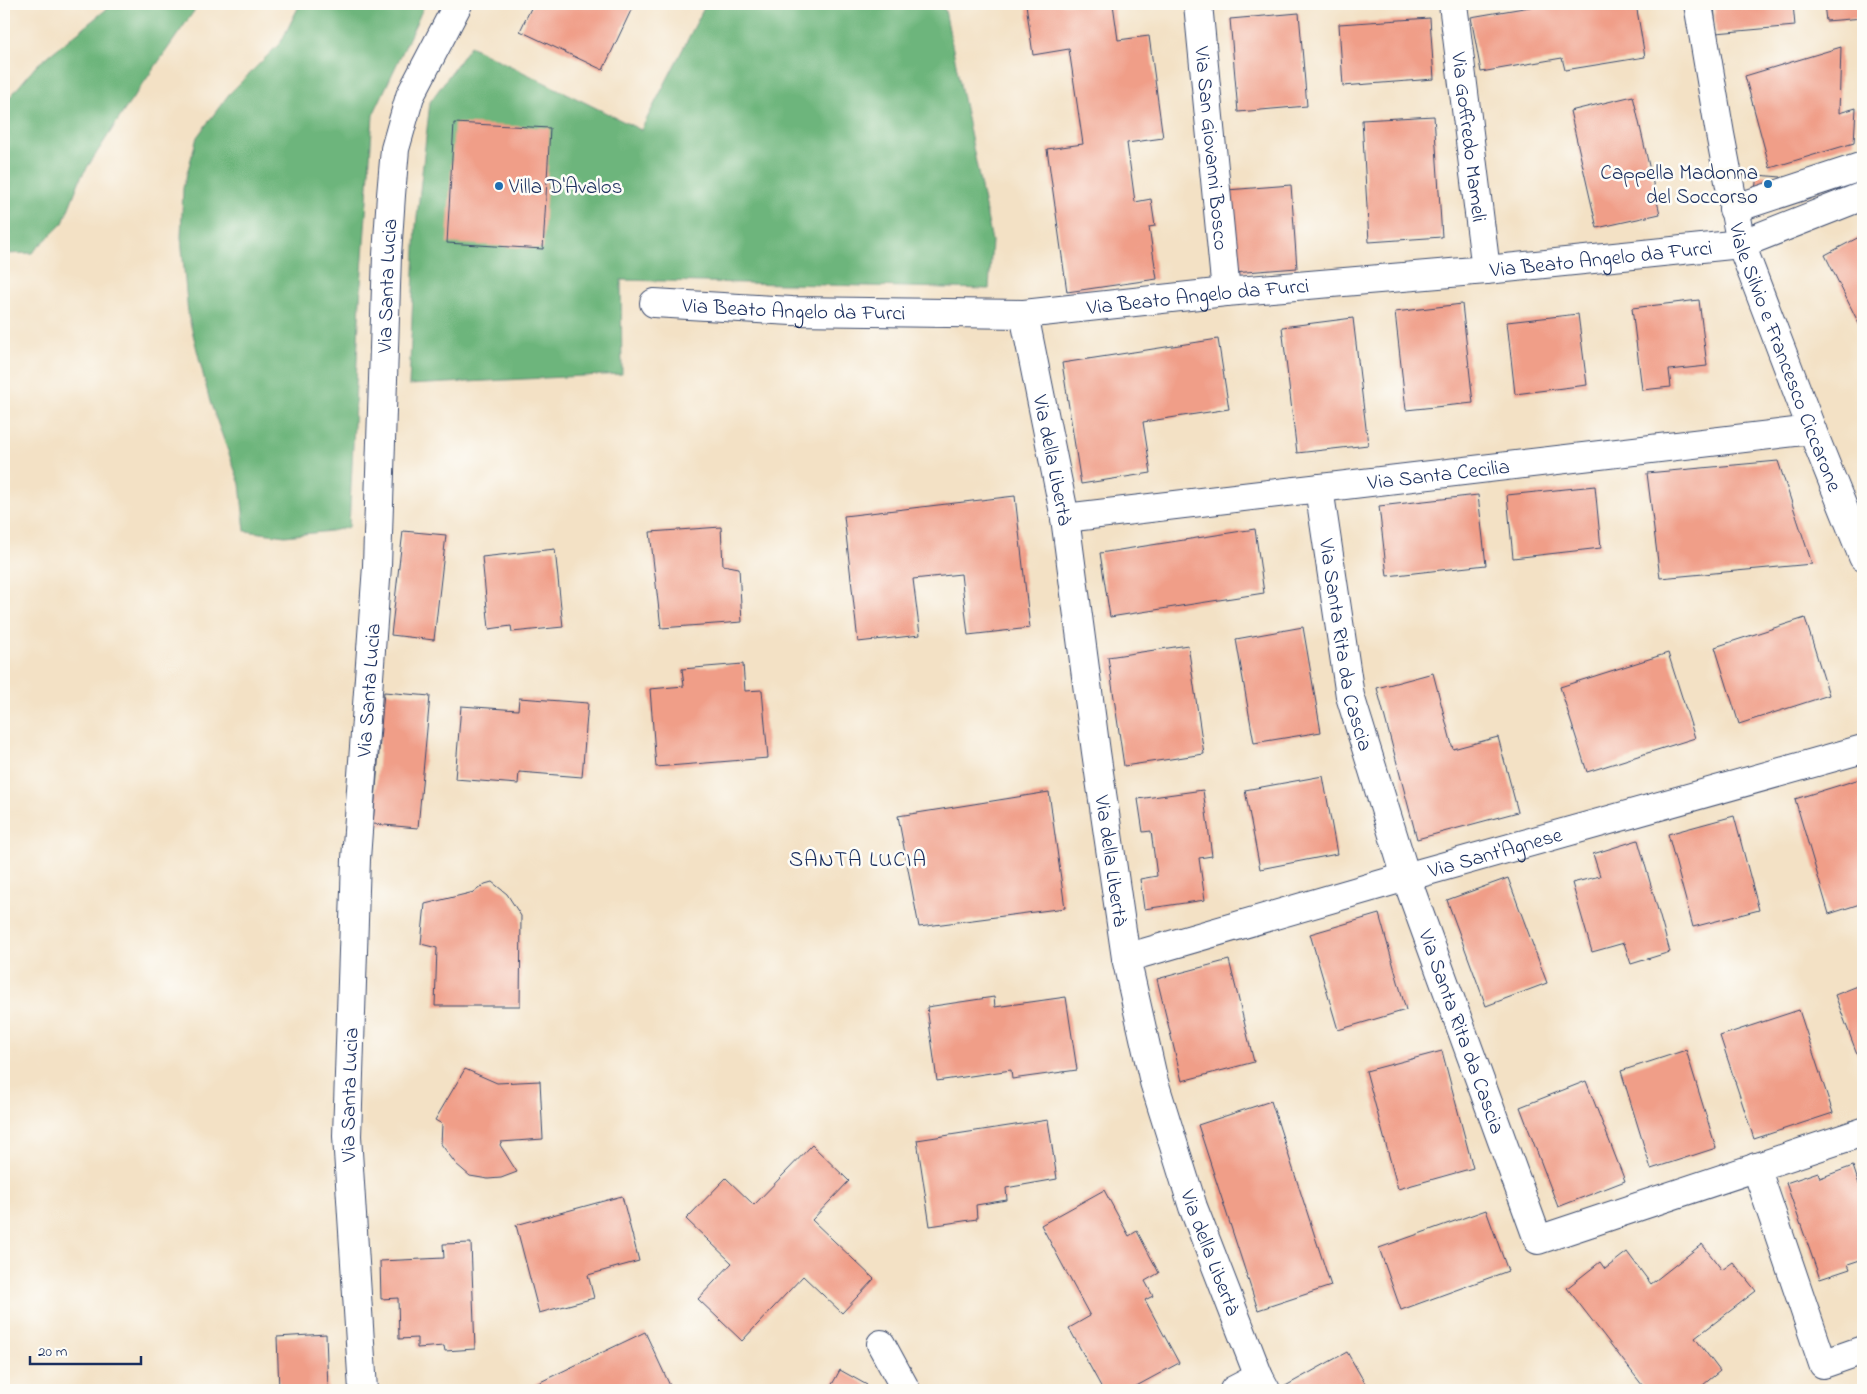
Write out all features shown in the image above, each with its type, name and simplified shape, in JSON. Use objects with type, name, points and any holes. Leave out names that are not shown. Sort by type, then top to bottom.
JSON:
[{"type":"street","name":"Via Santa Lucia","points":[[363,1390],[347,1136],[356,859],[377,566],[391,195],[395,149],[410,96],[458,4]]},
{"type":"street","name":"Via San Giovanni Bosco","points":[[1198,4],[1226,292]]},
{"type":"street","name":"Via Goffredo Mameli","points":[[1453,4],[1486,270]]},
{"type":"street","name":"Viale Silvio e Francesco Ciccarone","points":[[1698,4],[1733,209],[1741,244],[1863,557]]},
{"type":"street","points":[[1733,209],[1863,166]]},
{"type":"street","name":"Via Beato Angelo da Furci","points":[[654,303],[792,311],[1024,314],[1226,292],[1486,270],[1741,244],[1863,196]]},
{"type":"street","name":"Via della Libertà","points":[[1024,314],[1065,518],[1126,958],[1154,1082],[1193,1207],[1262,1384]]},
{"type":"street","name":"Via Santa Cecilia","points":[[1065,518],[1812,430]]},
{"type":"street","name":"Via Santa Rita da Cascia","points":[[1319,488],[1350,696],[1406,877],[1538,1240],[1863,1132]]},
{"type":"street","name":"Via Sant'Agnese","points":[[1126,958],[1406,877],[1863,749]]},
{"type":"street","points":[[1756,1167],[1823,1364],[1863,1350]]},
{"type":"street","points":[[881,1344],[906,1390]]},
{"type":"street","points":[[1234,1390],[1262,1384]]},
{"type":"green space","points":[[113,4],[199,4],[124,111],[81,177],[63,223],[32,253],[4,254],[4,104],[37,65]]},
{"type":"green space","points":[[300,4],[425,4],[373,115],[360,300],[349,527],[285,536],[245,531],[240,484],[210,402],[188,314],[181,237],[183,188],[197,137],[229,94],[281,42]]},
{"type":"green space","points":[[706,4],[937,4],[945,10],[992,241],[989,289],[621,280],[622,374],[409,385],[416,226],[430,102],[470,46],[641,130]]},
{"type":"building","points":[[533,4],[634,4],[603,70],[520,31]]},
{"type":"building","points":[[1026,4],[1113,4],[1118,40],[1149,36],[1163,138],[1127,143],[1135,202],[1151,199],[1155,226],[1149,227],[1157,279],[1067,292],[1047,149],[1083,144],[1069,49],[1033,55]]},
{"type":"building","points":[[1547,4],[1636,4],[1645,57],[1565,70],[1562,58],[1481,72],[1471,17]]},
{"type":"building","points":[[1714,4],[1793,4],[1795,26],[1716,33]]},
{"type":"building","points":[[1824,4],[1863,4],[1863,18],[1826,21]]},
{"type":"building","points":[[1299,13],[1307,106],[1238,112],[1230,19]]},
{"type":"building","points":[[1430,18],[1434,79],[1343,86],[1339,24]]},
{"type":"building","points":[[1841,47],[1839,113],[1856,108],[1854,143],[1770,168],[1745,76]]},
{"type":"building","points":[[1633,96],[1660,214],[1597,228],[1570,111]]},
{"type":"building","points":[[1434,116],[1442,237],[1369,242],[1362,120]]},
{"type":"building","name":"Villa D'Avalos","points":[[454,123],[550,128],[543,249],[447,243]]},
{"type":"building","name":"Cappella Madonna del Soccorso","points":[[1757,175],[1781,177],[1779,193],[1755,190]]},
{"type":"building","points":[[1291,185],[1297,268],[1233,273],[1227,190]]},
{"type":"building","points":[[1863,235],[1863,332],[1825,255]]},
{"type":"building","points":[[1699,300],[1707,366],[1669,370],[1671,387],[1642,390],[1632,308]]},
{"type":"building","points":[[1462,304],[1473,403],[1406,410],[1395,312]]},
{"type":"building","points":[[1578,314],[1587,385],[1515,394],[1507,322]]},
{"type":"building","points":[[1353,318],[1368,445],[1297,453],[1282,327]]},
{"type":"building","points":[[1218,339],[1229,409],[1143,422],[1151,473],[1081,484],[1062,363]]},
{"type":"building","points":[[1778,461],[1812,564],[1660,578],[1647,473]]},
{"type":"building","points":[[1595,486],[1601,548],[1513,558],[1507,495]]},
{"type":"building","points":[[1478,495],[1486,565],[1387,576],[1379,506]]},
{"type":"building","points":[[1015,496],[1030,628],[968,635],[961,574],[913,579],[920,635],[858,642],[844,516]]},
{"type":"building","points":[[721,527],[723,565],[739,568],[742,622],[661,628],[650,532]]},
{"type":"building","points":[[1255,529],[1264,593],[1110,617],[1100,553]]},
{"type":"building","points":[[403,531],[446,535],[434,640],[391,635]]},
{"type":"building","points":[[555,549],[563,627],[512,632],[511,626],[489,629],[482,557]]},
{"type":"building","points":[[1805,618],[1829,695],[1739,724],[1715,647]]},
{"type":"building","points":[[1303,627],[1321,732],[1254,743],[1236,639]]},
{"type":"building","points":[[1188,645],[1204,754],[1124,766],[1108,657]]},
{"type":"building","points":[[1668,653],[1695,738],[1587,772],[1560,687]]},
{"type":"building","points":[[743,664],[745,691],[762,690],[768,758],[656,767],[650,689],[684,686],[682,669]]},
{"type":"building","points":[[1433,673],[1453,749],[1498,737],[1518,812],[1417,839],[1377,688]]},
{"type":"building","points":[[384,692],[430,696],[418,828],[373,824]]},
{"type":"building","points":[[519,698],[588,703],[582,777],[519,772],[518,784],[455,779],[461,706],[518,710]]},
{"type":"building","points":[[1323,776],[1337,854],[1260,869],[1245,790]]},
{"type":"building","points":[[1863,778],[1863,903],[1829,914],[1795,799]]},
{"type":"building","points":[[1203,790],[1212,856],[1199,858],[1205,900],[1144,909],[1140,879],[1157,876],[1151,831],[1143,832],[1138,799]]},
{"type":"building","points":[[1049,792],[1065,908],[919,927],[898,816]]},
{"type":"building","points":[[1734,816],[1759,910],[1693,927],[1668,834]]},
{"type":"building","points":[[1638,840],[1670,952],[1631,964],[1624,943],[1592,952],[1572,883],[1600,876],[1593,854]]},
{"type":"building","points":[[1508,878],[1547,983],[1486,1006],[1447,900]]},
{"type":"building","points":[[492,882],[507,894],[521,916],[520,1006],[435,1006],[437,948],[421,944],[425,904],[474,892],[485,884]]},
{"type":"building","points":[[1379,914],[1406,1010],[1338,1030],[1310,934]]},
{"type":"building","points":[[1229,960],[1254,1062],[1182,1081],[1157,979]]},
{"type":"building","points":[[1863,984],[1863,1070],[1835,995]]},
{"type":"building","points":[[994,997],[995,1007],[1066,997],[1077,1070],[1012,1079],[1011,1070],[937,1081],[927,1007]]},
{"type":"building","points":[[1799,1010],[1833,1113],[1754,1139],[1720,1036]]},
{"type":"building","points":[[1686,1050],[1716,1148],[1651,1169],[1621,1071]]},
{"type":"building","points":[[1442,1051],[1473,1168],[1398,1189],[1366,1071]]},
{"type":"building","points":[[465,1069],[497,1083],[540,1081],[543,1139],[501,1142],[500,1145],[517,1172],[501,1178],[488,1179],[470,1176],[456,1164],[441,1144],[442,1124],[435,1120]]},
{"type":"building","points":[[1586,1081],[1625,1181],[1558,1207],[1520,1107]]},
{"type":"building","points":[[1271,1101],[1331,1286],[1258,1310],[1198,1125]]},
{"type":"building","points":[[1048,1120],[1057,1179],[1006,1188],[1007,1200],[976,1205],[977,1219],[930,1226],[917,1140]]},
{"type":"building","points":[[812,1145],[849,1181],[812,1220],[874,1279],[842,1313],[803,1276],[742,1341],[698,1299],[732,1263],[686,1219],[726,1178],[754,1205]]},
{"type":"building","points":[[1853,1166],[1863,1196],[1863,1259],[1848,1264],[1850,1269],[1820,1279],[1786,1183],[1818,1172],[1820,1178]]},
{"type":"building","points":[[1104,1190],[1129,1236],[1137,1231],[1159,1273],[1145,1281],[1153,1296],[1145,1300],[1179,1363],[1129,1390],[1103,1390],[1069,1328],[1090,1316],[1041,1225]]},
{"type":"building","points":[[622,1196],[639,1261],[588,1275],[594,1298],[539,1313],[516,1225]]},
{"type":"building","points":[[1486,1210],[1508,1271],[1401,1310],[1379,1248]]},
{"type":"building","points":[[471,1243],[475,1349],[445,1351],[444,1346],[417,1348],[417,1338],[399,1339],[398,1298],[381,1299],[380,1261],[444,1258],[443,1244]]},
{"type":"building","points":[[1702,1244],[1722,1270],[1733,1262],[1756,1291],[1695,1338],[1720,1371],[1703,1385],[1707,1390],[1646,1390],[1567,1288],[1600,1262],[1605,1269],[1627,1252],[1651,1284]]},
{"type":"building","points":[[645,1332],[672,1390],[536,1390],[534,1385]]},
{"type":"building","points":[[326,1334],[328,1390],[279,1390],[277,1337]]},
{"type":"building","points":[[1347,1352],[1369,1390],[1280,1389]]},
{"type":"building","points":[[840,1370],[867,1385],[864,1390],[829,1390]]},
{"type":"place","name":"Cappella Madonna del Soccorso","points":[[1768,184]]},
{"type":"place","name":"Villa D'Avalos","points":[[499,186]]},
{"type":"district","name":"SANTA LUCIA","points":[[858,858]]}]
